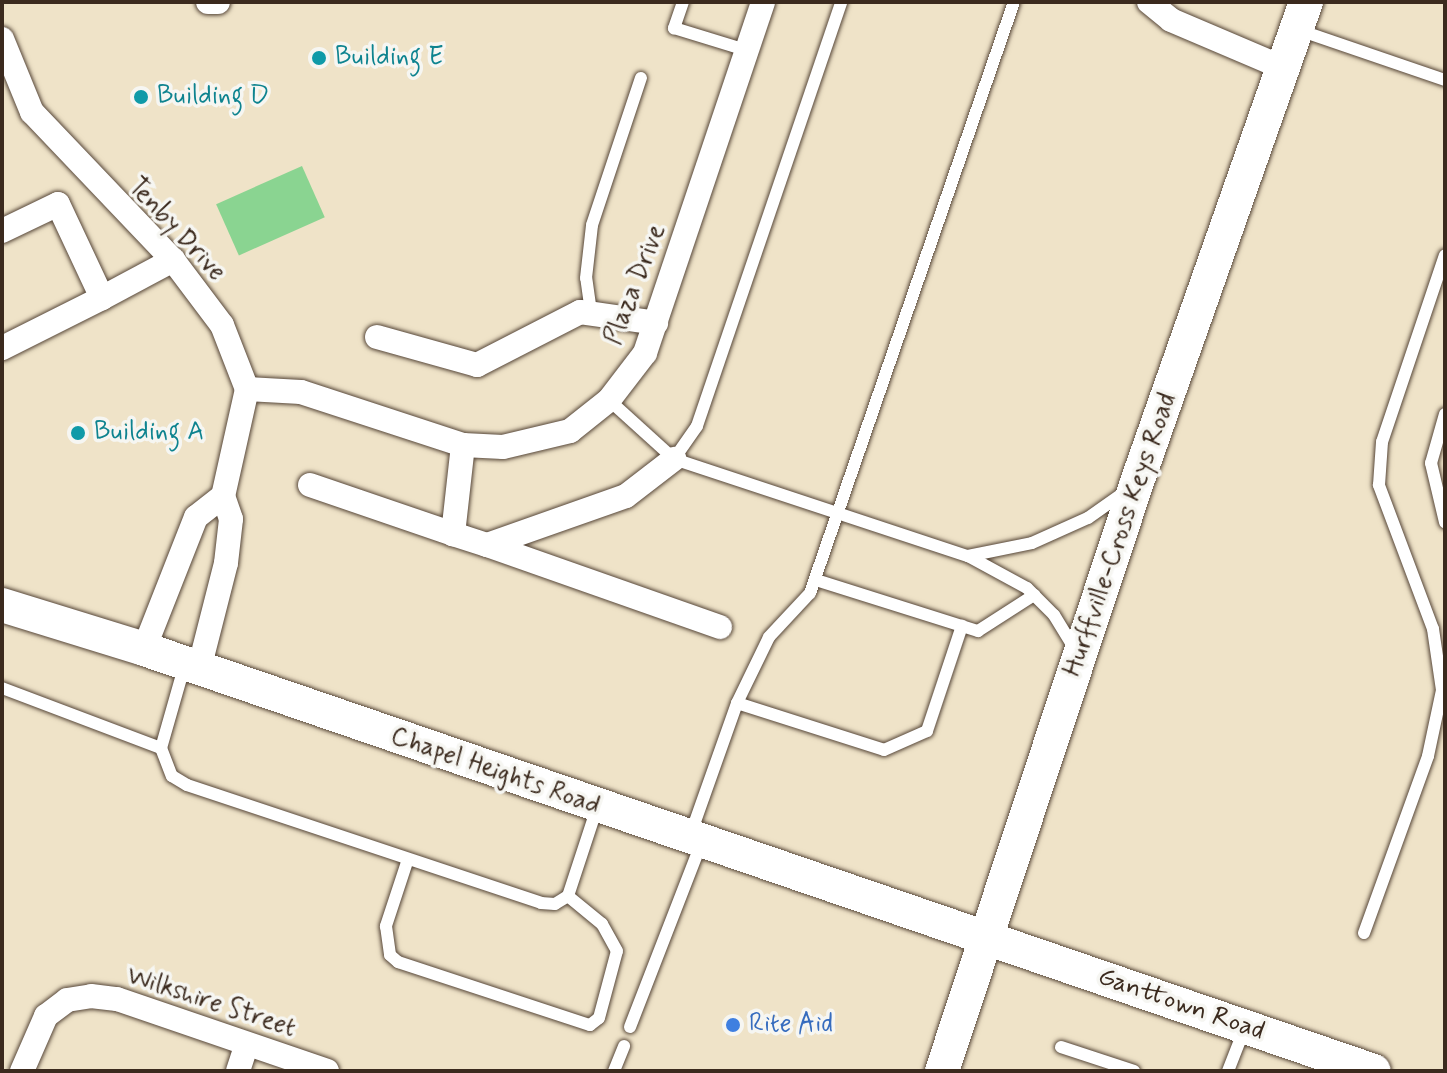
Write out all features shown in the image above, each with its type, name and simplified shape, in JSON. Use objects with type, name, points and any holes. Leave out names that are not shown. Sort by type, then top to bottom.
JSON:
[{"type":"street","points":[[208,2],[218,2]]},
{"type":"street","name":"Plaza Drive","points":[[247,389],[301,392],[463,445],[503,447],[570,431],[609,400],[645,353],[763,2]]},
{"type":"street","points":[[1149,2],[1171,20],[1281,67]]},
{"type":"street","name":"Hurffville-Cross Keys Road","points":[[942,1071],[1137,482],[1301,16]]},
{"type":"street","name":"Tenby Drive","points":[[2,39],[32,112],[173,260],[222,325],[247,389]]},
{"type":"street","points":[[2,231],[58,204],[102,298]]},
{"type":"street","points":[[2,348],[173,260]]},
{"type":"street","points":[[377,337],[477,365],[580,312],[656,323]]},
{"type":"street","points":[[192,667],[226,563],[231,519],[223,496],[247,389]]},
{"type":"street","points":[[453,534],[463,445]]},
{"type":"street","points":[[487,545],[626,496],[674,459]]},
{"type":"street","points":[[310,485],[720,627]]},
{"type":"street","points":[[144,649],[196,517],[223,496]]},
{"type":"street","name":"Chapel Heights Road","points":[[2,605],[144,649],[695,842],[987,939]]},
{"type":"street","name":"Ganttown Road","points":[[987,939],[1374,1071]]},
{"type":"street","name":"Wilkshire Street","points":[[22,1071],[46,1016],[67,1000],[91,996],[117,999],[327,1071]]},
{"type":"street","points":[[238,1071],[247,1044]]},
{"type":"lane","points":[[683,2],[674,28],[746,50]]},
{"type":"lane","points":[[674,459],[697,426],[841,2]]},
{"type":"lane","points":[[630,1027],[670,926],[737,703],[769,637],[810,593],[816,580],[1014,2]]},
{"type":"lane","points":[[1301,16],[1445,80]]},
{"type":"lane","points":[[591,312],[586,278],[592,225],[641,78]]},
{"type":"lane","points":[[1364,933],[1428,756],[1442,690],[1433,629],[1379,485],[1386,428],[1445,255]]},
{"type":"lane","points":[[609,400],[674,459],[839,516],[968,556],[1034,595],[1054,615],[1079,657]]},
{"type":"lane","points":[[1445,414],[1431,463],[1445,522]]},
{"type":"lane","points":[[968,556],[1032,543],[1088,518],[1137,482]]},
{"type":"lane","points":[[816,580],[978,631],[1034,595]]},
{"type":"lane","points":[[737,703],[884,750],[927,731],[962,626]]},
{"type":"lane","points":[[192,667],[161,748],[172,776],[187,785],[541,903],[555,904],[568,896],[597,808]]},
{"type":"lane","points":[[2,688],[161,748]]},
{"type":"lane","points":[[408,859],[386,926],[390,955],[398,962],[578,1025],[590,1025],[599,1018],[617,951],[602,924],[568,896]]},
{"type":"lane","points":[[1228,1071],[1245,1027]]},
{"type":"lane","points":[[614,1071],[624,1046]]},
{"type":"lane","points":[[1061,1047],[1134,1071]]},
{"type":"green space","points":[[302,166],[325,217],[239,255],[216,204]]},
{"type":"place","name":"Building E","points":[[319,58]]},
{"type":"place","name":"Building D","points":[[141,97]]},
{"type":"place","name":"Building A","points":[[78,433]]},
{"type":"place","name":"Rite Aid","points":[[733,1025]]}]
